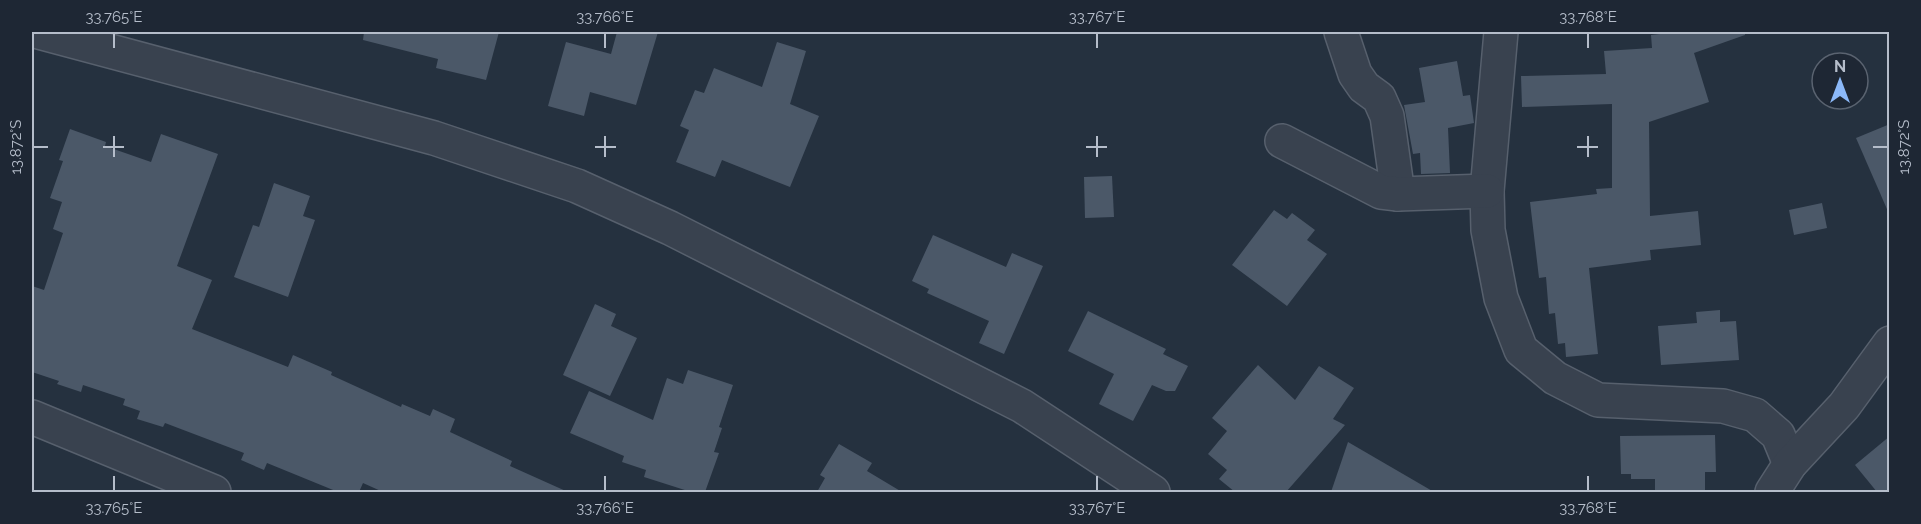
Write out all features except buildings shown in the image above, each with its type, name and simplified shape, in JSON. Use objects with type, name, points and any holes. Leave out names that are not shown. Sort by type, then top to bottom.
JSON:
[{"type":"street","points":[[39,32],[434,138],[577,186],[670,228],[1022,406],[1153,492]]},
{"type":"street","points":[[1341,32],[1354,74],[1364,87],[1379,98],[1387,116],[1398,194]]},
{"type":"street","points":[[1501,32],[1487,191],[1488,230],[1501,298],[1521,350],[1555,378],[1598,400],[1723,406],[1755,415],[1778,435],[1790,464]]},
{"type":"street","points":[[1282,141],[1381,192],[1398,194],[1487,191]]},
{"type":"street","points":[[1772,492],[1790,464],[1844,406],[1890,343]]},
{"type":"street","points":[[32,417],[214,492]]}]
